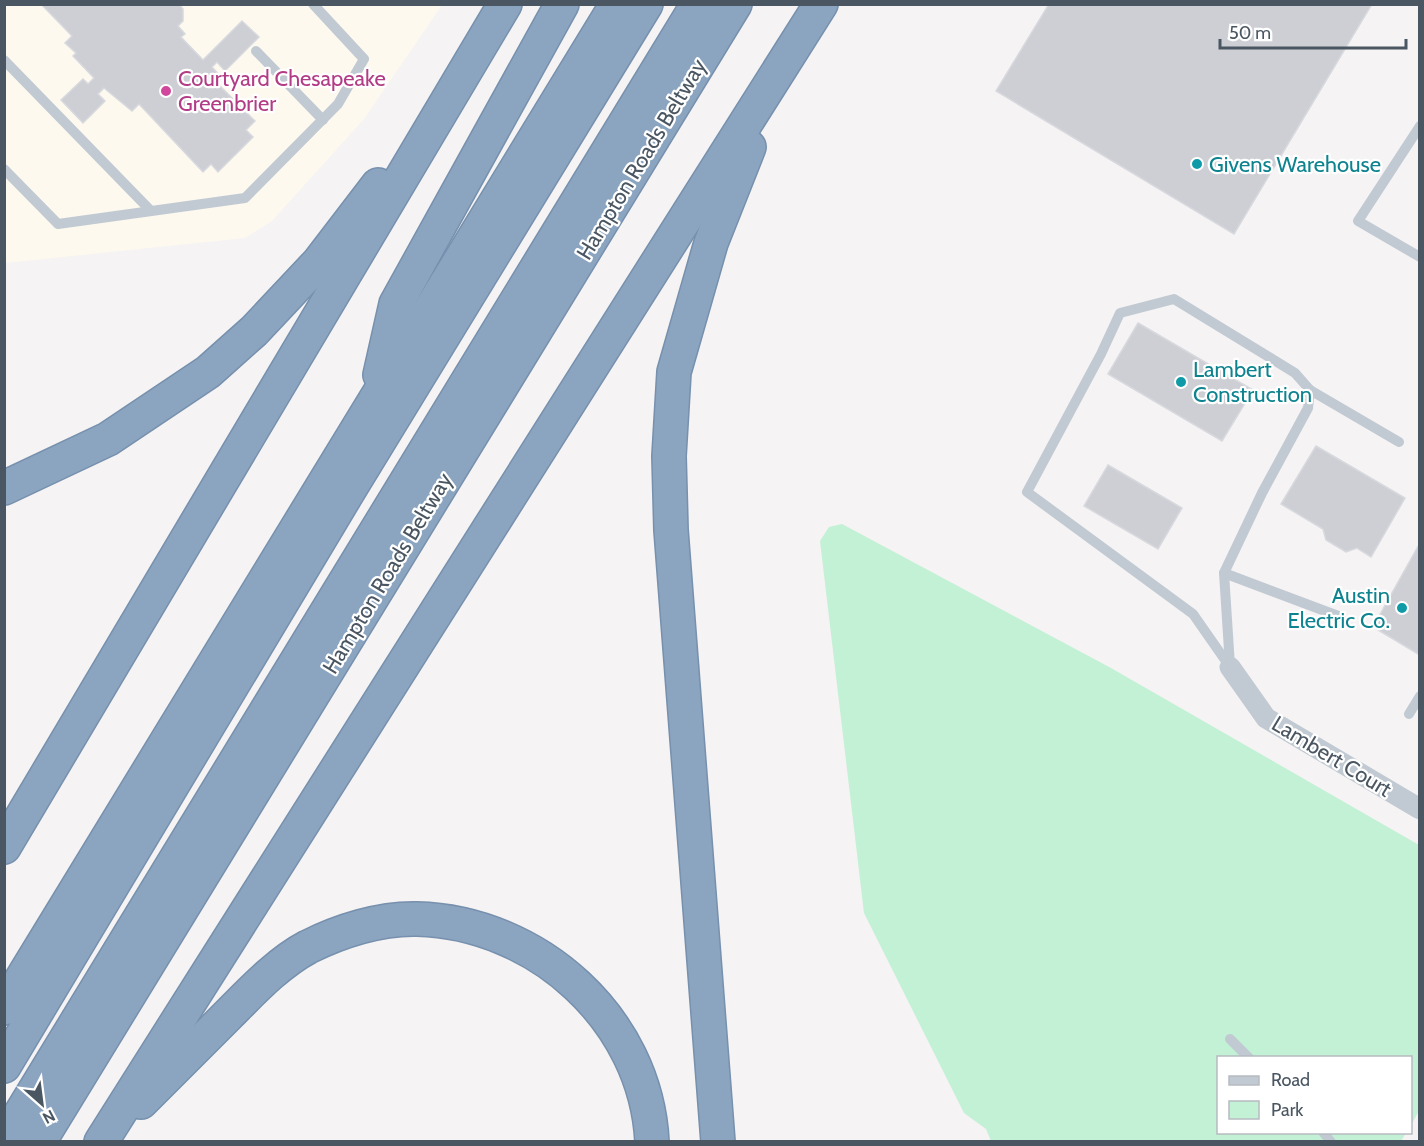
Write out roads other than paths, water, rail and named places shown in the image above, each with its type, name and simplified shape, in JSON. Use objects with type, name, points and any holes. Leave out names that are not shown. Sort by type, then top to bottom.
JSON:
[{"type":"highway","points":[[4,848],[505,4]]},
{"type":"highway","points":[[375,398],[396,304],[562,4]]},
{"type":"highway","points":[[4,1008],[228,645],[375,398],[617,4]]},
{"type":"highway","points":[[4,1066],[348,490],[646,4]]},
{"type":"highway","points":[[4,1141],[698,4]]},
{"type":"highway","name":"Hampton Roads Beltway","points":[[39,1142],[735,4]]},
{"type":"highway","points":[[101,1142],[823,4]]},
{"type":"highway","points":[[718,1142],[671,530],[669,456],[674,372],[711,243],[739,171],[756,131],[823,4]]},
{"type":"highway","points":[[4,489],[108,439],[228,356],[320,262],[474,59]]},
{"type":"highway","points":[[101,1142],[247,996],[306,948],[344,932],[375,923],[416,918],[481,929],[512,940],[568,975],[596,1004],[618,1034],[643,1093],[652,1142]]},
{"type":"street","name":"Lambert Court","points":[[1230,667],[1266,718],[1419,809]]},
{"type":"lane","points":[[4,169],[58,224],[245,198],[338,105],[364,59],[313,4]]},
{"type":"lane","points":[[256,51],[323,120]]},
{"type":"lane","points":[[4,60],[151,211]]},
{"type":"lane","points":[[1419,126],[1358,221],[1419,257]]},
{"type":"lane","points":[[1230,667],[1193,614],[1027,492],[1101,354],[1120,313],[1174,299],[1295,373],[1310,390],[1399,442]]},
{"type":"lane","points":[[1230,667],[1224,573],[1262,494],[1308,408],[1310,390]]},
{"type":"lane","points":[[1224,573],[1341,617]]},
{"type":"lane","points":[[1409,714],[1419,696]]},
{"type":"lane","points":[[1230,1039],[1247,1056]]},
{"type":"place","name":"Courtyard Chesapeake Greenbrier","points":[[166,91]]},
{"type":"place","name":"Givens Warehouse","points":[[1197,164]]},
{"type":"place","name":"Lambert Construction","points":[[1181,382]]},
{"type":"place","name":"Austin Electric Co.","points":[[1402,608]]}]
